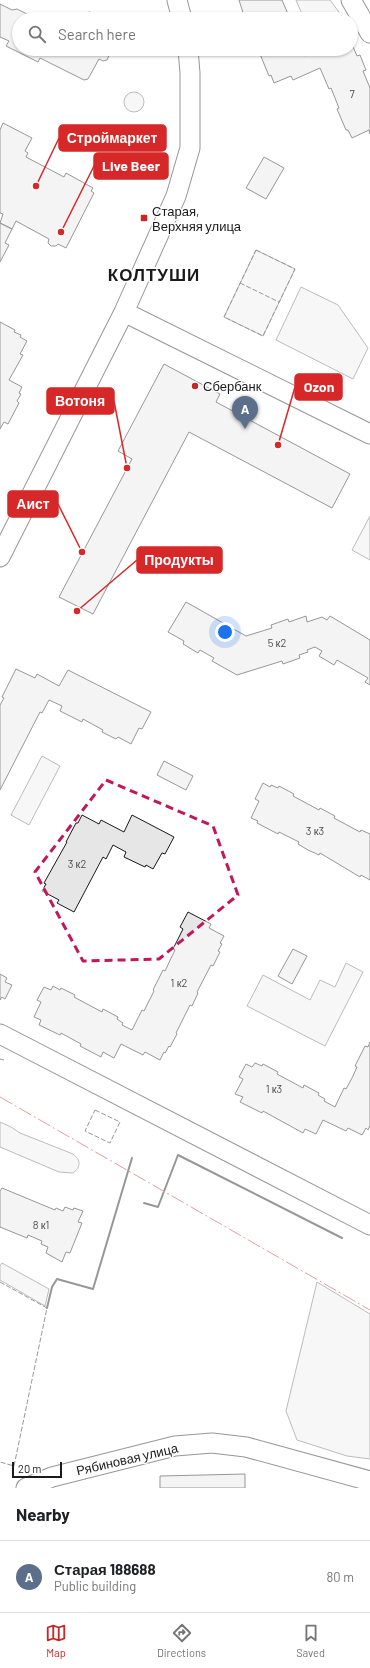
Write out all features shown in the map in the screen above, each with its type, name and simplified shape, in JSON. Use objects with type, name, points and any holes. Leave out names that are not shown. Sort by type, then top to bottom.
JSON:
[{"type":"street","points":[[177,0],[180,12]]},
{"type":"street","points":[[351,0],[358,12]]},
{"type":"street","points":[[358,12],[370,33]]},
{"type":"street","points":[[0,557],[124,312],[176,196],[190,148],[189,56]]},
{"type":"street","points":[[124,312],[370,434]]},
{"type":"street","points":[[0,1034],[370,1225]]},
{"type":"street","name":"Рябиновая улица","points":[[26,1488],[52,1477],[168,1448],[212,1443],[246,1447],[370,1481]]},
{"type":"highlighted area","points":[[106,780],[213,826],[238,895],[159,959],[83,961],[35,872]]},
{"type":"shaded area","points":[[296,0],[330,0],[339,12],[301,12]]},
{"type":"shaded area","points":[[130,92],[138,92],[144,98],[144,106],[138,112],[130,112],[124,106],[124,98]]},
{"type":"shaded area","points":[[256,250],[295,269],[263,336],[224,317]]},
{"type":"shaded area","points":[[301,287],[338,305],[368,348],[353,379],[276,340]]},
{"type":"shaded area","points":[[370,516],[370,560],[352,550]]},
{"type":"shaded area","points":[[42,756],[60,766],[29,825],[11,815]]},
{"type":"shaded area","points":[[346,963],[363,972],[325,1046],[247,1006],[263,975],[310,1000],[320,980],[335,987]]},
{"type":"shaded area","points":[[0,1122],[20,1133],[73,1154],[79,1161],[78,1168],[73,1173],[59,1172],[0,1147]]},
{"type":"shaded area","points":[[2,1263],[49,1289],[45,1306],[0,1280],[0,1266]]},
{"type":"shaded area","points":[[317,1282],[370,1314],[370,1459],[347,1456],[297,1440],[286,1411]]},
{"type":"building","points":[[239,0],[282,0],[287,12],[243,12]]},
{"type":"building","points":[[0,4],[12,10],[17,9],[23,12],[12,12],[12,49],[6,46],[9,41],[0,37]]},
{"type":"building","points":[[360,55],[366,70],[363,71],[370,88],[370,134],[369,130],[352,138],[348,130],[346,130],[337,109],[339,108],[331,88],[329,89],[320,68],[293,80],[291,76],[274,83],[271,75],[269,76],[261,56]]},
{"type":"building","points":[[26,56],[109,56],[107,60],[103,61],[99,59],[88,79],[84,80],[40,58],[38,62]]},
{"type":"building","points":[[3,123],[32,138],[25,151],[28,153],[26,157],[64,177],[66,173],[93,188],[91,191],[94,193],[66,248],[58,244],[56,246],[51,246],[48,243],[49,239],[16,221],[12,229],[0,223],[3,214],[0,213],[0,130]]},
{"type":"building","points":[[264,157],[284,168],[266,199],[246,188]]},
{"type":"building","points":[[0,223],[12,229],[5,243],[9,245],[0,262]]},
{"type":"building","points":[[0,322],[15,330],[14,332],[21,335],[20,337],[27,341],[20,354],[23,355],[9,380],[22,387],[19,393],[21,394],[17,401],[19,403],[8,424],[4,422],[0,429]]},
{"type":"building","points":[[164,364],[220,394],[216,402],[350,474],[332,508],[189,432],[93,614],[59,597],[132,459],[118,451]]},
{"type":"building","points":[[186,602],[246,636],[272,628],[271,625],[288,619],[289,622],[306,616],[307,622],[322,617],[327,620],[330,616],[370,640],[370,685],[365,682],[368,678],[337,660],[334,665],[319,656],[322,651],[315,647],[307,650],[308,652],[299,655],[300,658],[283,664],[282,661],[237,675],[212,661],[214,658],[200,650],[198,653],[183,644],[184,641],[168,632]]},
{"type":"building","points":[[16,669],[35,678],[37,674],[59,686],[68,670],[151,712],[142,729],[139,728],[131,744],[118,737],[116,739],[102,732],[103,730],[83,719],[82,722],[60,711],[62,706],[49,700],[42,713],[40,712],[0,790],[0,705],[4,698],[2,697]]},
{"type":"building","points":[[164,761],[193,776],[186,790],[157,775]]},
{"type":"building","points":[[263,783],[270,787],[271,785],[278,788],[279,786],[294,794],[293,796],[319,810],[320,808],[335,816],[334,818],[360,832],[361,830],[370,834],[370,880],[361,875],[360,877],[320,853],[319,855],[308,850],[298,844],[299,842],[279,832],[278,834],[257,823],[258,821],[251,818],[259,801],[255,799]]},
{"type":"building","points":[[82,815],[99,824],[101,820],[124,832],[132,815],[174,837],[165,854],[162,853],[153,869],[146,865],[145,867],[124,857],[126,852],[113,845],[106,859],[103,857],[74,912],[57,903],[59,900],[42,891],[46,884],[44,883],[76,823],[78,823]]},
{"type":"building","points":[[188,912],[211,924],[209,928],[224,936],[218,951],[220,952],[213,966],[211,965],[197,992],[198,993],[192,1006],[190,1005],[170,1047],[169,1046],[165,1053],[164,1052],[160,1060],[145,1052],[143,1055],[121,1044],[114,1058],[103,1052],[101,1057],[80,1046],[81,1044],[61,1033],[60,1035],[39,1025],[41,1020],[34,1017],[41,1002],[37,1000],[44,987],[51,990],[53,986],[75,995],[74,997],[102,1012],[103,1009],[118,1017],[117,1019],[123,1023],[122,1025],[132,1030],[142,1010],[144,1011],[163,970],[165,971],[175,950],[173,949],[183,929],[180,927]]},
{"type":"building","points":[[293,949],[307,956],[292,984],[278,976]]},
{"type":"building","points":[[0,974],[7,978],[5,982],[12,985],[5,999],[2,997],[0,1000]]},
{"type":"building","points":[[370,1042],[370,1125],[368,1130],[366,1128],[362,1135],[348,1128],[346,1131],[323,1120],[316,1134],[305,1129],[303,1133],[263,1111],[262,1113],[240,1102],[243,1097],[235,1094],[243,1079],[239,1077],[246,1064],[252,1067],[255,1063],[262,1066],[263,1064],[278,1072],[277,1074],[303,1088],[304,1085],[319,1093],[318,1095],[325,1099],[324,1101],[335,1107],[344,1088],[346,1089],[352,1078],[357,1067],[355,1066],[365,1046],[368,1047]]},
{"type":"building","points":[[2,1188],[55,1210],[56,1208],[63,1211],[65,1207],[83,1211],[78,1222],[82,1223],[70,1253],[66,1252],[62,1262],[46,1253],[48,1247],[41,1244],[42,1241],[28,1235],[27,1238],[0,1227],[0,1191]]},
{"type":"building","points":[[245,1474],[245,1488],[160,1488],[160,1476]]},
{"type":"fence","points":[[256,250],[295,269],[263,336],[224,317],[256,250]]},
{"type":"fence","points":[[240,283],[279,302]]},
{"type":"fence","points":[[0,1059],[4,1060]]},
{"type":"fence","points":[[95,1110],[120,1122],[110,1143],[85,1131],[95,1110]]},
{"type":"fence","points":[[0,1282],[47,1308],[14,1466],[0,1462]]},
{"type":"wall","points":[[144,1203],[158,1207],[178,1155],[342,1238]]},
{"type":"wall","points":[[47,1308],[52,1287],[57,1279],[93,1289],[132,1158]]},
{"type":"power","points":[[0,1097],[370,1310]]},
{"type":"place","name":"Строймаркет","points":[[36,186]]},
{"type":"place","name":"Старая, Верхняя улица","points":[[144,218]]},
{"type":"place","name":"Live Beer","points":[[61,232]]},
{"type":"place","name":"Сбербанк","points":[[195,386]]},
{"type":"place","name":"Старая 188688","points":[[245,429]]},
{"type":"place","name":"Ozon","points":[[278,445]]},
{"type":"place","name":"Вотоня","points":[[127,468]]},
{"type":"place","name":"Аист","points":[[82,552]]},
{"type":"place","name":"Продукты","points":[[77,611]]},
{"type":"district","name":"КОЛТУШИ","points":[[154,275]]}]
